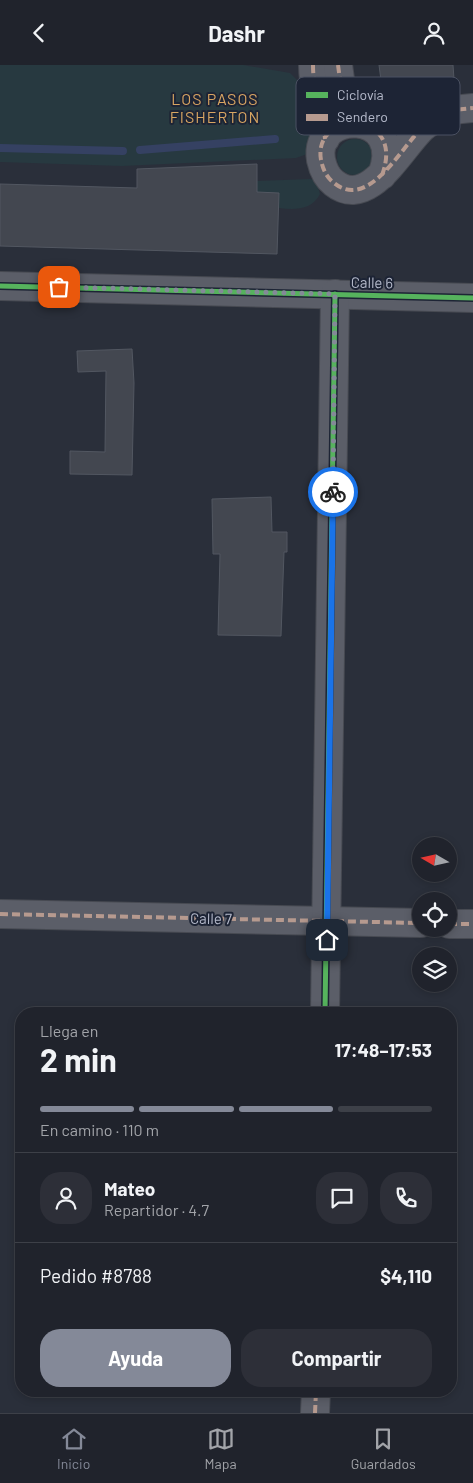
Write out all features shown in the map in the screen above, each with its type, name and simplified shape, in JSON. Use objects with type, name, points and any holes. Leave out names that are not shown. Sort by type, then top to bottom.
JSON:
[{"type":"street","points":[[325,135],[320,156],[322,168],[329,179],[336,185],[354,190],[364,189],[374,183],[415,135]]},
{"type":"street","points":[[325,139],[328,135]]},
{"type":"street","points":[[379,135],[386,145],[388,160],[382,175]]},
{"type":"street","name":"Calle 6","points":[[0,286],[473,298]]},
{"type":"street","points":[[325,1007],[335,294]]},
{"type":"street","name":"Calle 7","points":[[0,914],[412,923]]},
{"type":"street","points":[[457,924],[473,925]]},
{"type":"street","points":[[315,1413],[316,1397]]},
{"type":"shaded area","points":[[0,65],[243,65],[290,73],[296,79],[296,135],[314,135],[310,153],[296,158],[122,166],[0,162]]},
{"type":"shaded area","points":[[355,139],[362,140],[368,144],[372,150],[372,164],[368,170],[362,174],[355,175],[348,174],[342,170],[338,164],[337,157],[338,150],[342,144],[348,140]]},
{"type":"shaded area","points":[[316,180],[320,194],[312,203],[302,208],[279,208],[279,193],[256,192],[257,181]]},
{"type":"building","points":[[379,65],[453,65],[454,77],[381,77]]},
{"type":"building","points":[[257,164],[257,192],[279,193],[277,254],[0,246],[0,184],[137,188],[137,169]]},
{"type":"building","points":[[132,349],[134,383],[132,475],[70,474],[70,451],[105,452],[106,371],[78,372],[77,351]]},
{"type":"building","points":[[271,497],[272,532],[287,532],[287,552],[284,552],[281,636],[218,635],[220,554],[213,554],[212,499]]},
{"type":"waterway","points":[[140,150],[275,139]]},
{"type":"waterway","points":[[0,148],[123,151]]},
{"type":"marked path","points":[[313,65],[313,77]]},
{"type":"marked path","points":[[338,65],[340,77]]},
{"type":"marked path","points":[[460,109],[473,108]]},
{"type":"marked path","points":[[324,135],[325,139]]},
{"type":"marked path","points":[[328,135],[322,143],[321,160],[324,170],[334,183],[347,189],[360,189],[372,183],[382,174]]},
{"type":"marked path","points":[[379,135],[382,138],[386,153],[382,174]]},
{"type":"marked path","points":[[382,174],[415,135]]},
{"type":"marked path","points":[[0,914],[412,923]]},
{"type":"marked path","points":[[457,924],[473,924]]},
{"type":"marked path","points":[[315,1413],[316,1397]]},
{"type":"cycle path","points":[[0,286],[473,298]]},
{"type":"cycle path","points":[[325,1007],[335,294]]},
{"type":"way so far","points":[[59,287],[335,294],[333,492]]},
{"type":"district","name":"LOS PASOS FISHERTON","points":[[215,108]]},
{"type":"route","points":[[327,940],[333,492]]}]
